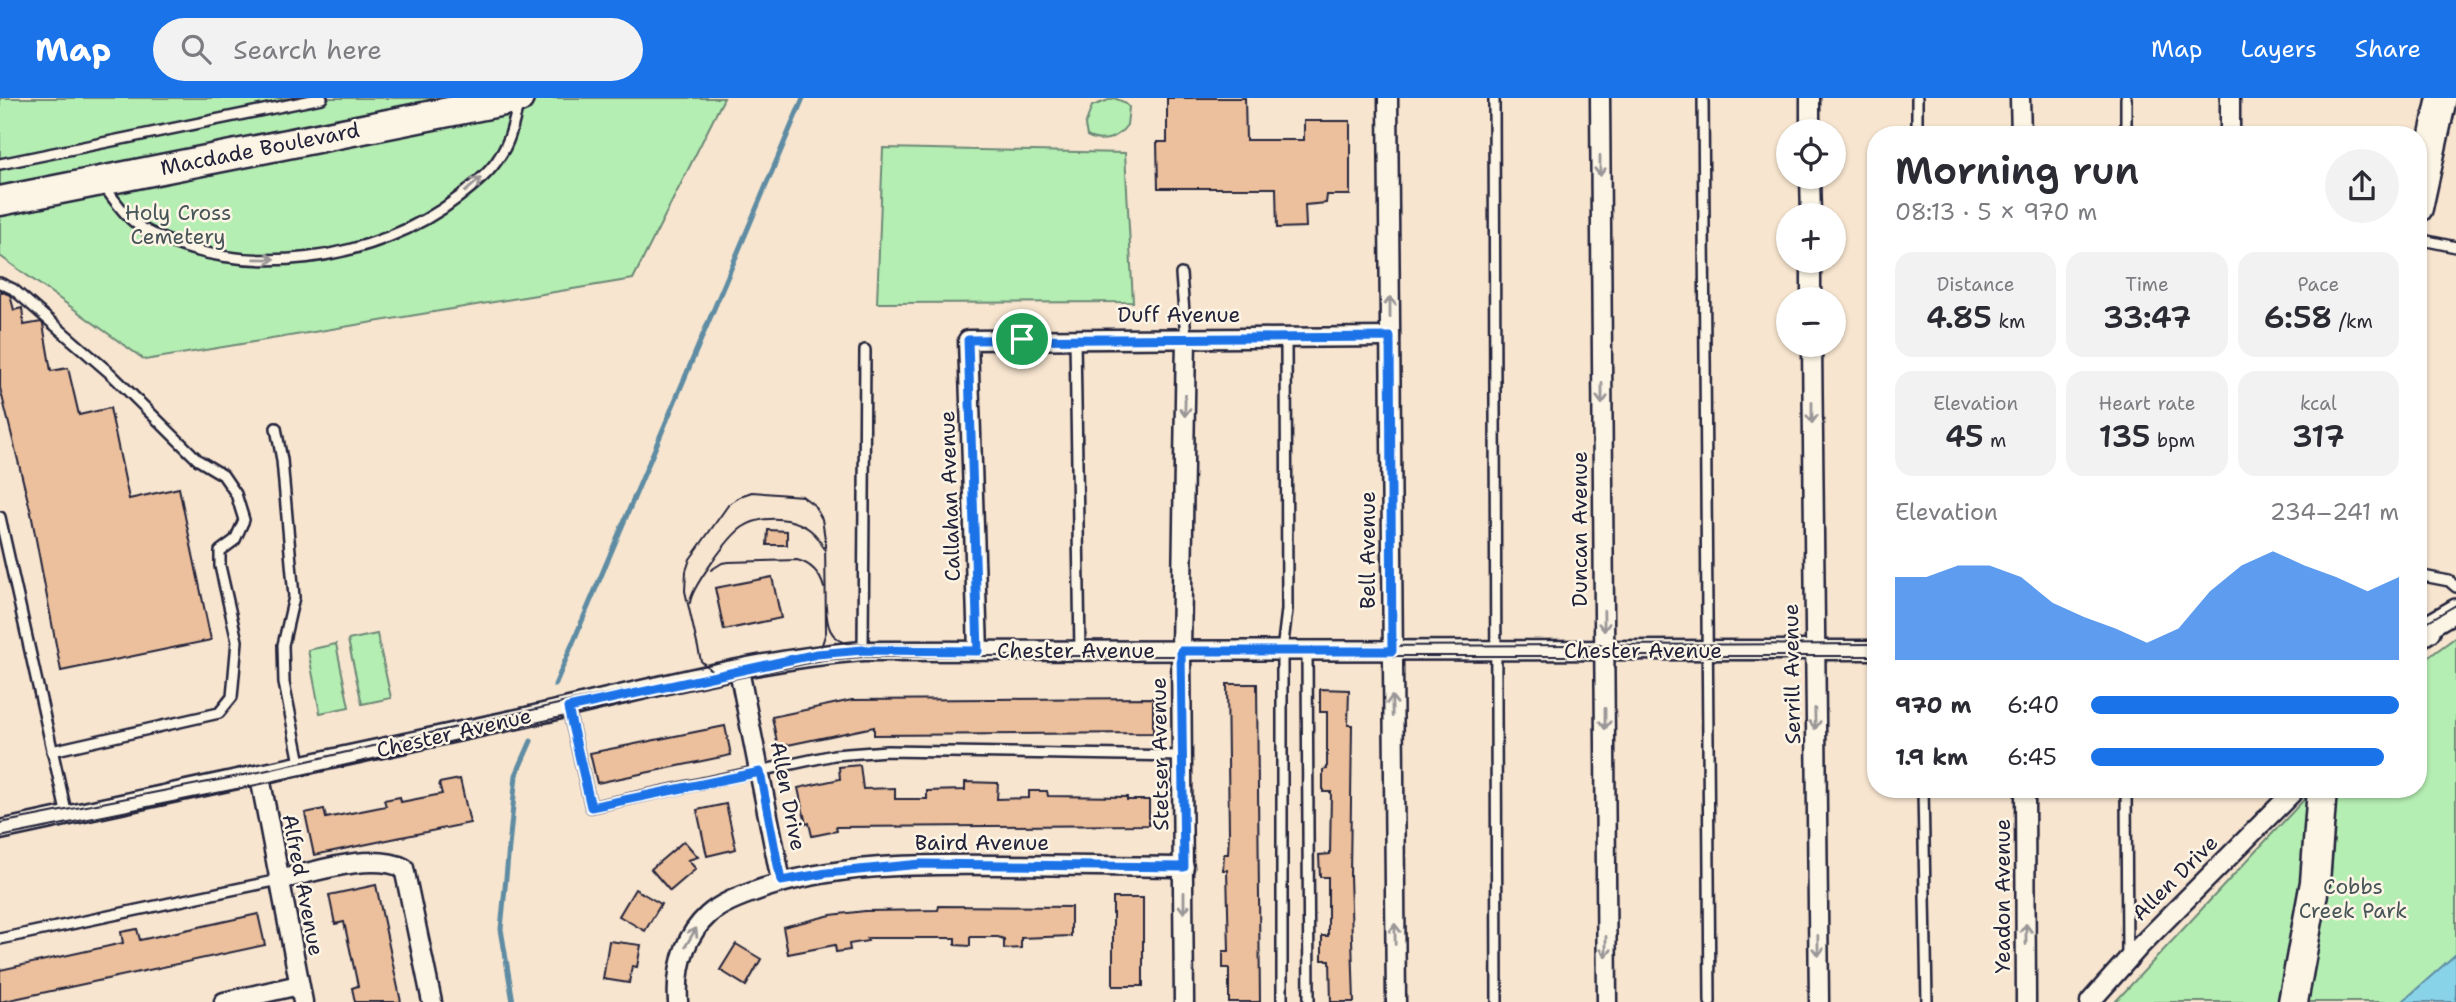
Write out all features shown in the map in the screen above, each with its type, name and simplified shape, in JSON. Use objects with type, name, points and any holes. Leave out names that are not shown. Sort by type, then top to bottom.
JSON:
[{"type":"main road","name":"Macdade Boulevard","points":[[0,201],[441,110],[520,98]]},
{"type":"main road","points":[[2427,167],[2442,98]]},
{"type":"main road","points":[[2293,1002],[2315,882],[2321,798]]},
{"type":"street","name":"Bell Avenue","points":[[1388,98],[1396,1002]]},
{"type":"street","name":"Duncan Avenue","points":[[1600,98],[1606,1002]]},
{"type":"street","points":[[1810,98],[1810,119]]},
{"type":"street","points":[[2020,98],[2021,126]]},
{"type":"street","points":[[2230,98],[2231,126]]},
{"type":"street","name":"Duff Avenue","points":[[968,340],[1390,337]]},
{"type":"street","name":"Stetser Avenue","points":[[1184,1002],[1181,651],[1185,338]]},
{"type":"street","name":"Callahan Avenue","points":[[968,340],[978,651]]},
{"type":"street","name":"Serrill Avenue","points":[[1812,357],[1819,1002]]},
{"type":"street","points":[[2427,627],[2456,610]]},
{"type":"street","name":"Chester Avenue","points":[[0,830],[302,768],[817,654],[863,650],[1867,650]]},
{"type":"street","name":"Allen Drive","points":[[678,1002],[680,962],[695,929],[709,913],[728,901],[781,881],[739,670]]},
{"type":"street","name":"Alfred Avenue","points":[[260,777],[301,994]]},
{"type":"street","name":"Yeadon Avenue","points":[[2025,798],[2026,1002]]},
{"type":"street","name":"Allen Drive","points":[[2090,1002],[2127,960],[2287,798]]},
{"type":"street","points":[[279,880],[365,862],[395,864],[404,868],[432,1002]]},
{"type":"street","name":"Baird Avenue","points":[[781,881],[827,873],[921,864],[1184,867]]},
{"type":"street","points":[[224,1002],[301,994]]},
{"type":"lane","points":[[0,164],[322,98]]},
{"type":"lane","points":[[100,181],[134,223],[180,245],[256,260],[334,253],[361,247],[407,229],[429,218],[471,187],[490,170],[506,145],[520,98]]},
{"type":"lane","points":[[1494,98],[1497,1002]]},
{"type":"lane","points":[[1703,98],[1710,1002]]},
{"type":"lane","points":[[1917,98],[1917,126]]},
{"type":"lane","points":[[2126,98],[2126,126]]},
{"type":"lane","points":[[2427,241],[2456,247]]},
{"type":"lane","points":[[1181,274],[1185,338]]},
{"type":"lane","points":[[0,283],[13,289],[111,374],[198,460],[223,475],[236,494],[244,520],[235,540],[220,551],[220,566],[237,641],[232,697],[219,713],[52,751]]},
{"type":"lane","points":[[1282,1002],[1282,651],[1287,610],[1286,338]]},
{"type":"lane","points":[[1075,339],[1080,652]]},
{"type":"lane","points":[[863,650],[864,350]]},
{"type":"lane","points":[[276,428],[282,460],[294,597],[283,645],[284,683],[302,768]]},
{"type":"lane","points":[[0,517],[3,547],[67,816]]},
{"type":"lane","points":[[2427,577],[2449,581],[2456,587]]},
{"type":"lane","points":[[1307,652],[1309,1002]]},
{"type":"lane","points":[[568,708],[591,807],[834,755],[887,751],[1183,757]]},
{"type":"lane","points":[[1923,798],[1927,1002]]},
{"type":"lane","points":[[2126,798],[2127,960]]},
{"type":"lane","points":[[0,939],[279,880]]},
{"type":"green space","name":"Holy Cross Cemetery","points":[[0,98],[724,98],[633,279],[145,360],[0,256]]},
{"type":"green space","points":[[1114,98],[1129,107],[1127,125],[1119,134],[1109,139],[1098,140],[1087,136],[1085,125],[1092,106]]},
{"type":"green space","points":[[883,148],[1125,153],[1133,302],[877,303]]},
{"type":"green space","points":[[377,634],[391,698],[362,704],[348,640]]},
{"type":"green space","name":"Cobbs Creek Park","points":[[2456,637],[2456,1002],[2115,1002],[2306,798],[2427,798],[2427,658]]},
{"type":"green space","points":[[336,644],[349,707],[320,713],[308,650]]},
{"type":"water","points":[[2456,954],[2456,1002],[2402,1002]]},
{"type":"building","points":[[1167,98],[1245,98],[1246,140],[1304,140],[1304,121],[1350,121],[1350,195],[1327,195],[1326,203],[1305,205],[1306,227],[1277,228],[1276,188],[1158,188],[1157,142],[1167,142]]},
{"type":"building","points":[[0,291],[10,295],[14,310],[22,308],[24,325],[41,322],[43,324],[51,371],[68,368],[79,415],[110,408],[129,499],[179,488],[211,640],[61,671],[31,513],[0,388]]},
{"type":"building","points":[[768,530],[787,531],[787,545],[767,545]]},
{"type":"building","points":[[772,577],[781,618],[724,630],[715,588]]},
{"type":"building","points":[[1227,684],[1257,684],[1260,1002],[1229,1002],[1229,968],[1223,968],[1223,951],[1229,951],[1227,870],[1223,870],[1224,854],[1228,854],[1229,833]]},
{"type":"building","points":[[1320,689],[1349,690],[1348,725],[1352,725],[1350,876],[1354,1002],[1331,1002],[1330,960],[1322,960],[1322,936],[1328,936],[1328,877],[1320,877],[1319,855],[1330,854],[1331,792],[1323,792],[1323,770],[1327,769],[1327,712],[1320,712]]},
{"type":"building","points":[[1153,698],[1153,733],[874,735],[874,727],[778,747],[772,717],[852,700]]},
{"type":"building","points":[[725,726],[731,755],[597,783],[590,753]]},
{"type":"building","points":[[860,765],[863,789],[895,788],[895,799],[927,799],[927,791],[965,790],[965,782],[998,783],[997,799],[1029,798],[1029,791],[1047,791],[1048,796],[1127,797],[1127,800],[1149,800],[1149,825],[836,827],[837,831],[812,836],[809,823],[806,824],[798,788],[840,779],[839,767]]},
{"type":"building","points":[[460,779],[470,823],[314,855],[305,813],[324,809],[326,818],[386,806],[384,800],[400,797],[401,802],[442,794],[439,783]]},
{"type":"building","points":[[726,804],[736,849],[707,856],[697,810]]},
{"type":"building","points":[[684,841],[698,857],[688,860],[696,869],[670,891],[651,869]]},
{"type":"building","points":[[376,885],[401,1002],[355,1002],[352,988],[358,986],[344,922],[335,924],[329,895]]},
{"type":"building","points":[[635,889],[661,904],[645,931],[619,916]]},
{"type":"building","points":[[1113,898],[1143,898],[1143,986],[1113,986]]},
{"type":"building","points":[[939,906],[1071,907],[1071,936],[1021,938],[1021,948],[1004,949],[1004,939],[998,937],[970,937],[970,946],[955,945],[955,938],[867,938],[868,941],[849,944],[850,950],[836,952],[835,945],[788,954],[783,927],[831,915],[865,911],[938,910]]},
{"type":"building","points":[[258,914],[265,945],[0,1002],[0,970],[123,943],[121,932],[137,929],[140,940]]},
{"type":"building","points":[[609,941],[641,945],[637,967],[632,966],[629,983],[603,979]]},
{"type":"building","points":[[736,944],[761,959],[746,986],[720,970]]},
{"type":"waterway","points":[[555,685],[803,98]]},
{"type":"waterway","points":[[513,1002],[501,929],[516,775],[531,741]]},
{"type":"tram line","points":[[729,679],[714,673],[701,661],[685,591],[686,571],[690,559],[729,504],[752,492],[802,496],[814,505],[822,519],[825,539],[826,632],[820,651],[806,662]]},
{"type":"tram line","points":[[690,603],[704,574],[721,551],[737,532],[753,522],[777,519],[800,524],[818,538],[823,548]]},
{"type":"tram line","points":[[711,570],[729,562],[797,560],[815,570],[824,588]]},
{"type":"tram line","points":[[2427,622],[2456,605]]},
{"type":"tram line","points":[[826,607],[830,630],[848,644],[953,646]]},
{"type":"tram line","points":[[1352,646],[1867,644]]},
{"type":"tram line","points":[[0,837],[261,784],[823,660],[978,656],[1867,656]]},
{"type":"tram line","points":[[0,823],[259,772],[567,702],[695,677]]},
{"type":"route","points":[[1390,337],[1392,651],[1181,651],[1184,867],[921,864],[827,873],[781,881],[760,772],[591,807],[568,708],[817,654],[863,650],[978,651],[968,340],[1022,339],[1390,337]]}]
